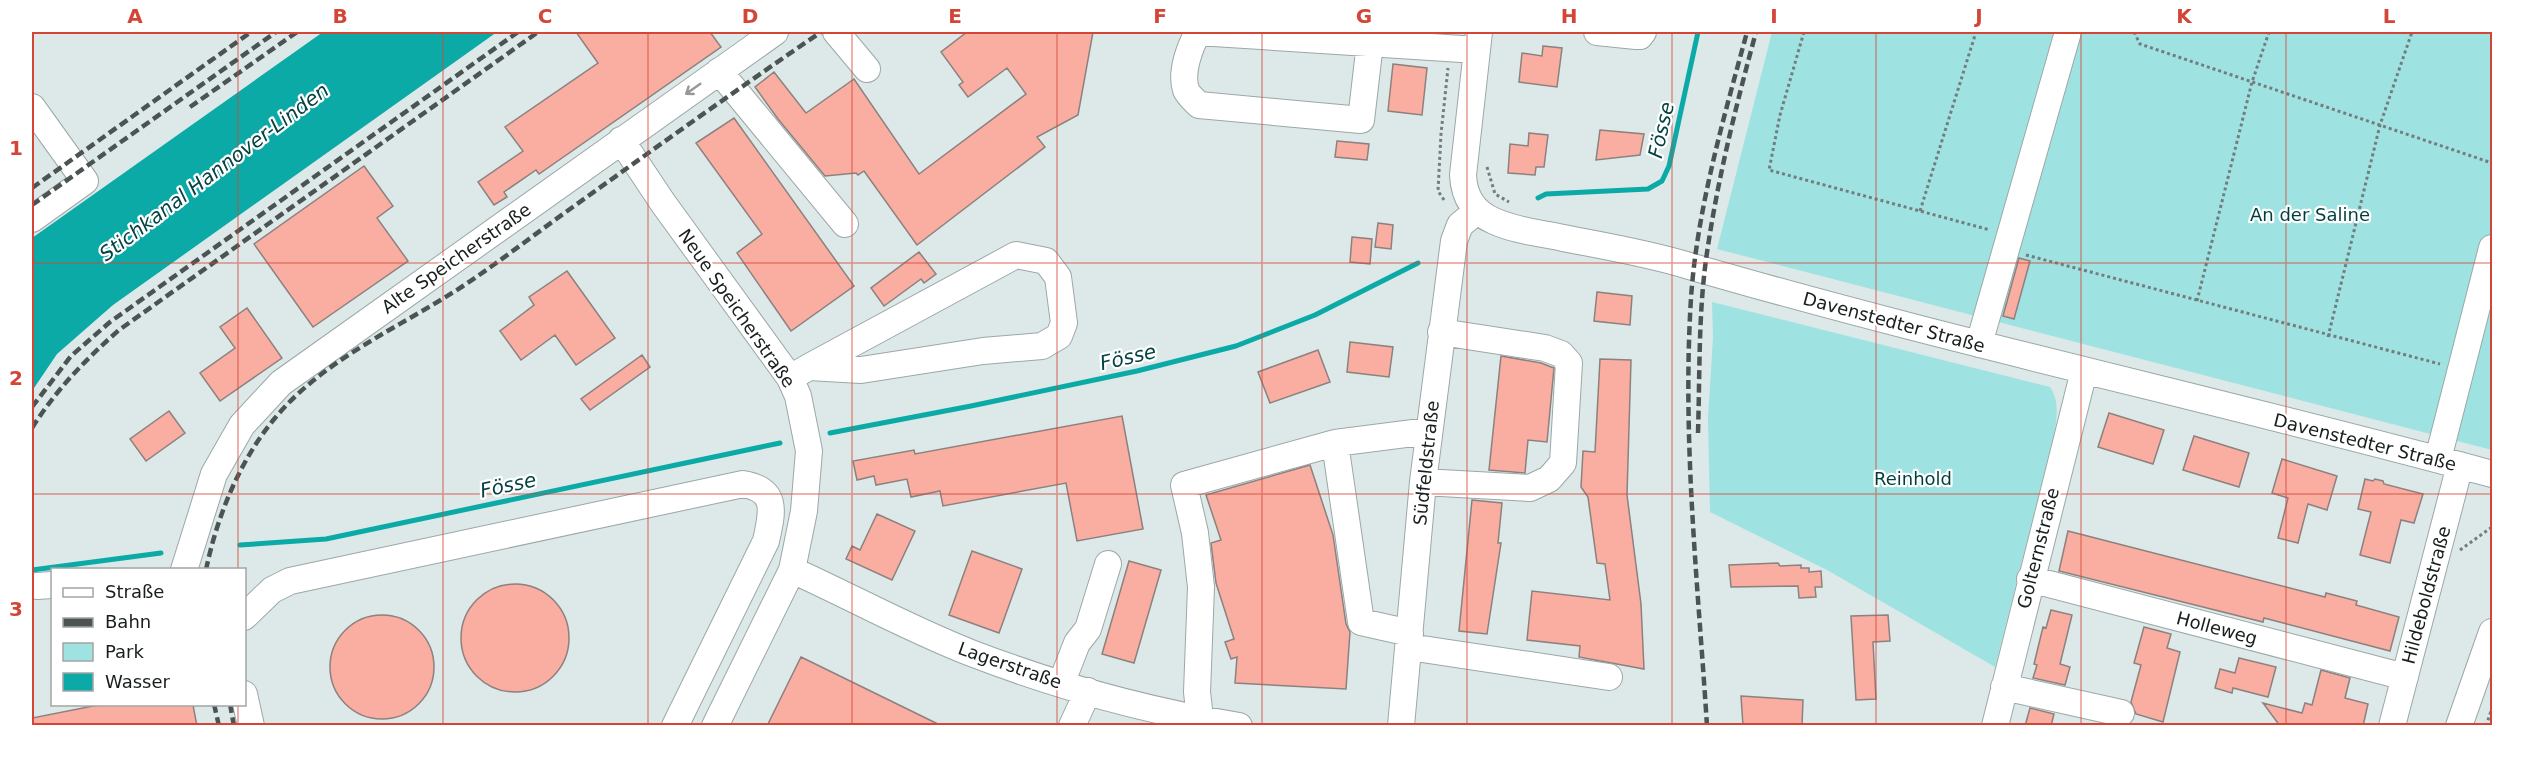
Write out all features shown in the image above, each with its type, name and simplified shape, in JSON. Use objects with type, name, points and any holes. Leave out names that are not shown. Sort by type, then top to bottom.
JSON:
[{"type":"street","name":"Alte Speicherstraße","points":[[185,568],[214,474],[242,425],[281,383],[775,32]]},
{"type":"street","points":[[836,32],[867,69]]},
{"type":"street","points":[[1370,43],[1361,120],[1199,105],[1186,90],[1185,66],[1189,48],[1198,32],[1370,43],[1450,49],[1478,41],[1463,175],[1464,190],[1469,201],[1486,203]]},
{"type":"street","points":[[1597,32],[1636,36],[1640,36],[1643,32]]},
{"type":"street","points":[[1979,344],[2068,32]]},
{"type":"street","points":[[719,71],[845,224]]},
{"type":"street","points":[[32,107],[85,181],[32,219]]},
{"type":"street","name":"Neue Speicherstraße","points":[[621,140],[663,203],[800,372],[798,396],[809,451],[804,511],[792,570],[715,726]]},
{"type":"street","name":"Südfeldstraße","points":[[1401,726],[1423,482],[1454,241],[1460,225],[1486,203]]},
{"type":"street","name":"Davenstedter Straße","points":[[1486,203],[1491,220],[1505,226],[1683,264],[1764,288],[1979,344],[2493,474]]},
{"type":"street","name":"Hildeboldstraße","points":[[2392,726],[2449,462],[2462,370],[2493,248]]},
{"type":"street","points":[[1016,255],[1046,261],[1058,277],[1064,323],[1059,336],[1042,346],[983,351],[861,370],[800,372],[1016,255]]},
{"type":"street","points":[[1423,482],[1530,488],[1549,479],[1563,463],[1569,363],[1561,354],[1545,348],[1441,332]]},
{"type":"street","name":"Golternstraße","points":[[1995,726],[2084,371]]},
{"type":"street","points":[[1199,722],[1197,692],[1201,587],[1196,533],[1184,485],[1335,443],[1429,431]]},
{"type":"street","points":[[1335,443],[1361,622],[1409,640],[1609,677]]},
{"type":"street","points":[[246,615],[272,590],[290,581],[743,484],[757,486],[766,494],[772,509],[766,541],[675,726]]},
{"type":"street","points":[[1061,684],[1077,643],[1088,629],[1108,564]]},
{"type":"street","name":"Lagerstraße","points":[[792,570],[899,622],[970,652],[1061,684],[1199,722],[1239,726]]},
{"type":"street","name":"Holleweg","points":[[2030,579],[2404,677]]},
{"type":"street","points":[[2459,726],[2493,632]]},
{"type":"street","points":[[2004,687],[2121,713]]},
{"type":"street","points":[[1072,726],[1088,691]]},
{"type":"street","points":[[246,703],[251,726]]},
{"type":"path","points":[[1804,32],[1780,115],[1769,170],[1920,211],[2007,242],[2198,301],[2462,370]]},
{"type":"path","points":[[1920,211],[1976,32]]},
{"type":"path","points":[[2134,32],[2140,44],[2493,163]]},
{"type":"path","points":[[2198,301],[2252,82],[2269,32]]},
{"type":"path","points":[[2328,336],[2380,125],[2412,32]]},
{"type":"path","points":[[1438,191],[1441,134],[1450,49]]},
{"type":"path","points":[[1486,203],[1513,204]]},
{"type":"path","points":[[2456,553],[2493,527]]},
{"type":"path","points":[[2486,726],[2493,708]]},
{"type":"green space","name":"An der Saline","points":[[1772,32],[2492,32],[2492,450],[1717,249]]},
{"type":"green space","name":"Reinhold","points":[[1712,302],[2050,387],[2056,402],[2055,430],[1995,667],[1827,570],[1710,512],[1708,417],[1713,338]]},
{"type":"water","name":"Stichkanal Hannover-Linden","points":[[323,32],[497,32],[113,305],[57,354],[32,391],[32,238]]},
{"type":"building","points":[[576,32],[710,32],[721,47],[539,174],[536,170],[504,192],[507,197],[494,205],[478,182],[523,151],[505,127],[598,63]]},
{"type":"building","points":[[967,32],[1093,32],[1078,115],[1037,137],[1045,147],[917,245],[864,171],[858,175],[856,173],[825,176],[755,87],[774,72],[806,113],[854,79],[919,174],[1026,94],[1007,68],[968,97],[959,85],[963,82],[941,52]]},
{"type":"building","points":[[1543,46],[1562,48],[1557,87],[1519,82],[1522,53],[1542,56]]},
{"type":"building","points":[[1393,64],[1427,68],[1422,115],[1388,111]]},
{"type":"building","points":[[734,118],[854,286],[791,331],[737,253],[762,234],[696,143]]},
{"type":"building","points":[[1600,130],[1644,134],[1640,155],[1596,160]]},
{"type":"building","points":[[1529,133],[1548,135],[1544,167],[1536,167],[1535,175],[1508,173],[1510,144],[1528,146]]},
{"type":"building","points":[[1337,141],[1369,144],[1367,160],[1335,157]]},
{"type":"building","points":[[364,166],[393,206],[377,218],[408,261],[313,327],[254,244]]},
{"type":"building","points":[[1378,223],[1393,225],[1391,249],[1375,247]]},
{"type":"building","points":[[1352,237],[1372,239],[1370,264],[1350,262]]},
{"type":"building","points":[[919,252],[936,274],[924,283],[921,279],[884,306],[871,288]]},
{"type":"building","points":[[2019,258],[2030,261],[2014,319],[2003,316]]},
{"type":"building","points":[[567,271],[615,338],[576,365],[555,335],[521,360],[500,331],[534,305],[529,297]]},
{"type":"building","points":[[1597,292],[1632,296],[1630,325],[1594,321]]},
{"type":"building","points":[[247,308],[282,358],[220,401],[200,373],[235,348],[220,327]]},
{"type":"building","points":[[1350,342],[1393,347],[1389,377],[1347,372]]},
{"type":"building","points":[[1318,350],[1330,382],[1270,403],[1258,372]]},
{"type":"building","points":[[642,355],[650,367],[590,410],[581,399]]},
{"type":"building","points":[[1501,356],[1541,363],[1554,368],[1547,442],[1528,440],[1525,473],[1489,470]]},
{"type":"building","points":[[1600,359],[1631,360],[1627,495],[1641,604],[1644,669],[1579,657],[1580,646],[1527,640],[1532,591],[1610,600],[1605,564],[1597,563],[1588,497],[1581,487],[1583,451],[1595,452]]},
{"type":"building","points":[[169,411],[185,433],[146,461],[130,439]]},
{"type":"building","points":[[2109,413],[2164,430],[2153,464],[2098,447]]},
{"type":"building","points":[[1122,416],[1143,529],[1077,541],[1066,483],[943,506],[940,491],[911,497],[907,479],[876,485],[874,476],[857,480],[853,461],[914,450],[915,454]]},
{"type":"building","points":[[2194,436],[2249,453],[2239,487],[2183,470]]},
{"type":"building","points":[[2282,459],[2337,476],[2327,510],[2308,504],[2298,543],[2278,538],[2288,498],[2272,493]]},
{"type":"building","points":[[1310,465],[1333,535],[1346,624],[1350,632],[1346,689],[1235,683],[1237,657],[1231,659],[1225,642],[1234,639],[1216,583],[1211,543],[1221,540],[1206,495]]},
{"type":"building","points":[[2365,479],[2383,481],[2384,484],[2423,494],[2414,523],[2401,520],[2390,563],[2360,555],[2371,512],[2358,509]]},
{"type":"building","points":[[1472,500],[1502,503],[1498,543],[1501,543],[1487,634],[1459,631]]},
{"type":"building","points":[[877,514],[915,531],[892,580],[846,559],[852,546],[860,550]]},
{"type":"building","points":[[2068,531],[2325,597],[2326,593],[2357,601],[2356,605],[2399,617],[2390,651],[2264,618],[2263,622],[2059,571]]},
{"type":"building","points":[[972,551],[1022,569],[999,633],[949,615]]},
{"type":"building","points":[[1129,561],[1161,570],[1134,663],[1102,654]]},
{"type":"building","points":[[1778,563],[1780,566],[1801,565],[1801,568],[1809,568],[1809,572],[1821,571],[1822,587],[1815,587],[1816,597],[1799,598],[1798,586],[1731,587],[1729,565]]},
{"type":"building","points":[[515,584],[536,588],[553,600],[565,617],[569,638],[565,659],[553,676],[536,688],[515,692],[494,688],[477,676],[465,659],[461,638],[465,617],[477,600],[494,588]]},
{"type":"building","points":[[2051,610],[2072,615],[2060,664],[2070,667],[2065,685],[2033,678],[2043,627],[2046,628]]},
{"type":"building","points":[[382,615],[402,619],[419,630],[430,647],[434,667],[430,687],[419,704],[402,715],[382,719],[362,715],[345,704],[334,687],[330,667],[334,647],[345,630],[362,619]]},
{"type":"building","points":[[1888,615],[1890,641],[1873,642],[1876,699],[1856,700],[1851,616]]},
{"type":"building","points":[[2144,627],[2171,634],[2167,648],[2180,652],[2163,722],[2136,714],[2131,702],[2141,665],[2134,663]]},
{"type":"building","points":[[801,657],[942,726],[767,726]]},
{"type":"building","points":[[2239,658],[2276,667],[2268,697],[2233,688],[2232,693],[2215,688],[2220,669],[2235,673]]},
{"type":"building","points":[[2321,670],[2350,678],[2345,698],[2368,704],[2363,726],[2280,726],[2263,703],[2302,713],[2305,703],[2312,705]]},
{"type":"building","points":[[1741,696],[1803,700],[1802,726],[1743,726]]},
{"type":"building","points":[[93,706],[193,706],[197,726],[32,726],[32,718]]},
{"type":"building","points":[[2030,708],[2054,714],[2051,726],[2025,726]]},
{"type":"waterway","name":"Fösse","points":[[1538,198],[1546,194],[1648,189],[1662,181],[1669,166],[1698,32]]},
{"type":"waterway","name":"Fösse","points":[[830,433],[1137,371],[1236,346],[1315,315],[1418,263]]},
{"type":"waterway","name":"Fösse","points":[[240,545],[326,539],[780,443]]},
{"type":"waterway","name":"Fösse","points":[[32,570],[161,553]]},
{"type":"railway","points":[[32,188],[251,32]]},
{"type":"railway","points":[[32,205],[276,32]]},
{"type":"railway","points":[[190,107],[297,32]]},
{"type":"railway","points":[[32,407],[71,356],[110,322],[518,32]]},
{"type":"railway","points":[[32,428],[72,376],[119,330],[538,32]]},
{"type":"railway","points":[[206,568],[223,509],[251,452],[275,418],[316,378],[364,345],[478,276],[821,32]]},
{"type":"railway","points":[[1707,726],[1688,405],[1691,298],[1705,197],[1747,32]]},
{"type":"railway","points":[[1698,433],[1701,316],[1708,246],[1729,138],[1756,32]]},
{"type":"railway","points":[[214,706],[219,726]]},
{"type":"railway","points":[[230,706],[234,726]]}]
